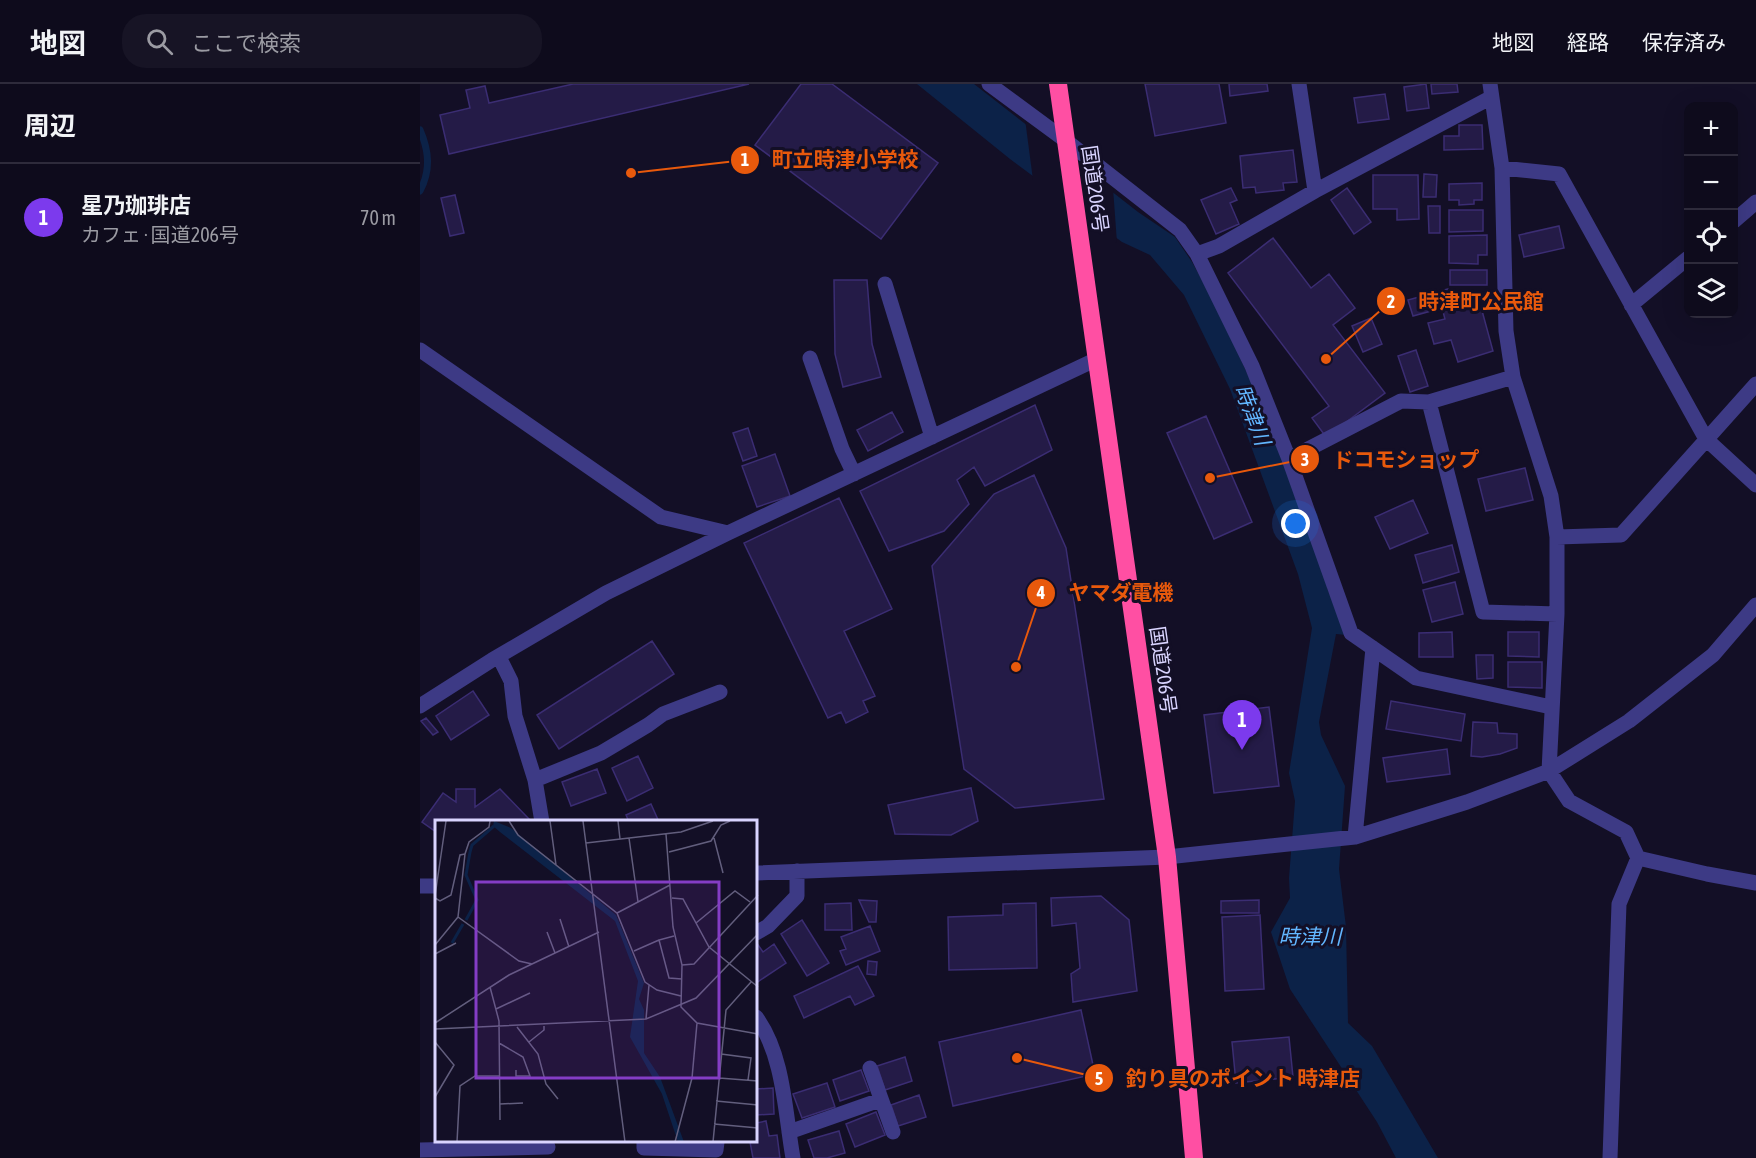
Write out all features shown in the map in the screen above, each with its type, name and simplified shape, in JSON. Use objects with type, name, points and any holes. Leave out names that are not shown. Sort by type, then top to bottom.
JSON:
[{"type":"highway","name":"国道206号","points":[[1058,84],[1167,857],[1194,1158]]},
{"type":"street","points":[[989,84],[1180,230],[1197,254],[1252,366],[1289,459],[1351,633],[1416,678],[1551,707]]},
{"type":"street","points":[[1299,84],[1315,191]]},
{"type":"street","points":[[1197,254],[1219,246],[1490,91],[1502,168],[1506,321],[1513,377],[1551,496],[1557,537],[1557,614],[1549,771],[1569,801],[1626,832],[1638,858],[1619,904],[1610,1158]]},
{"type":"street","points":[[1502,168],[1559,174],[1706,440],[1756,485]]},
{"type":"street","points":[[1738,218],[1756,202]]},
{"type":"street","points":[[1631,305],[1684,262]]},
{"type":"street","points":[[885,285],[932,437]]},
{"type":"street","points":[[420,350],[661,517],[728,533]]},
{"type":"street","points":[[810,358],[842,449],[854,474]]},
{"type":"street","points":[[420,706],[606,593],[1097,359]]},
{"type":"street","points":[[1289,459],[1401,401],[1429,402],[1513,377]]},
{"type":"street","points":[[1557,537],[1621,535],[1756,384]]},
{"type":"street","points":[[1429,402],[1483,612],[1557,614]]},
{"type":"street","points":[[758,873],[1167,857],[1355,837],[1467,802],[1549,771],[1629,721],[1713,655],[1756,605]]},
{"type":"street","points":[[1355,837],[1373,648]]},
{"type":"street","points":[[499,657],[511,681],[515,716],[534,780],[542,820]]},
{"type":"street","points":[[534,780],[601,753],[663,714],[720,692]]},
{"type":"street","points":[[1638,858],[1756,883]]},
{"type":"street","points":[[758,932],[768,926],[797,896],[797,871]]},
{"type":"street","points":[[758,1020],[777,1059],[793,1158]]},
{"type":"street","points":[[870,1068],[880,1100],[894,1132]]},
{"type":"street","points":[[789,1132],[880,1100]]},
{"type":"street","points":[[644,1143],[644,1148],[717,1150],[717,1143]]},
{"type":"street","points":[[420,1150],[548,1149]]},
{"type":"water","name":"時津川","points":[[917,84],[974,84],[1138,212],[1175,237],[1192,262],[1216,306],[1259,399],[1327,577],[1327,588],[1347,635],[1336,634],[1319,722],[1321,735],[1345,786],[1339,869],[1346,927],[1348,1023],[1372,1046],[1438,1158],[1396,1158],[1377,1122],[1290,989],[1271,932],[1290,898],[1289,878],[1295,801],[1289,773],[1312,628],[1298,574],[1230,389],[1184,295],[1150,255],[1122,242],[1010,159]]},
{"type":"pier","points":[[1025,119],[1113,188],[1117,243],[1033,180]]},
{"type":"building","points":[[573,84],[749,84],[449,154],[440,115],[470,108],[466,90],[485,86],[489,103]]},
{"type":"building","points":[[801,84],[832,84],[938,163],[881,239],[755,145]]},
{"type":"building","points":[[1145,84],[1219,84],[1226,123],[1155,136]]},
{"type":"building","points":[[1229,84],[1267,84],[1268,91],[1230,96]]},
{"type":"building","points":[[1426,84],[1429,108],[1407,111],[1404,87]]},
{"type":"building","points":[[1431,84],[1457,84],[1458,92],[1432,94]]},
{"type":"building","points":[[1385,94],[1389,119],[1358,123],[1354,98]]},
{"type":"building","points":[[1459,125],[1482,125],[1483,149],[1444,150],[1444,136],[1459,136]]},
{"type":"building","points":[[1293,150],[1297,182],[1283,183],[1284,190],[1256,193],[1255,187],[1243,188],[1240,156]]},
{"type":"building","points":[[1424,174],[1437,175],[1436,197],[1423,197]]},
{"type":"building","points":[[1373,175],[1418,175],[1419,219],[1397,220],[1397,209],[1373,209]]},
{"type":"building","points":[[1482,183],[1482,200],[1474,200],[1474,204],[1459,205],[1459,200],[1449,200],[1449,184]]},
{"type":"building","points":[[1231,188],[1237,200],[1230,203],[1239,224],[1216,234],[1201,200]]},
{"type":"building","points":[[1347,188],[1371,222],[1354,234],[1331,200]]},
{"type":"building","points":[[455,195],[464,233],[450,236],[441,198]]},
{"type":"building","points":[[1428,206],[1440,206],[1440,233],[1429,233]]},
{"type":"building","points":[[1449,210],[1483,210],[1483,231],[1449,232]]},
{"type":"building","points":[[1559,226],[1564,248],[1524,257],[1519,235]]},
{"type":"building","points":[[1487,235],[1487,255],[1478,255],[1478,264],[1449,263],[1449,236]]},
{"type":"building","points":[[1273,238],[1311,288],[1329,274],[1355,308],[1333,325],[1385,393],[1326,437],[1312,418],[1329,406],[1228,273]]},
{"type":"building","points":[[1450,270],[1487,270],[1487,285],[1450,285]]},
{"type":"building","points":[[834,280],[867,280],[872,344],[881,377],[843,387],[835,354]]},
{"type":"building","points":[[1448,289],[1451,301],[1481,307],[1493,351],[1458,362],[1451,340],[1434,344],[1428,323],[1445,319],[1442,308],[1413,316],[1408,300]]},
{"type":"building","points":[[1371,318],[1382,344],[1363,352],[1352,326]]},
{"type":"building","points":[[1416,350],[1428,386],[1410,392],[1398,356]]},
{"type":"building","points":[[1035,405],[1052,450],[985,486],[974,467],[957,480],[969,504],[944,531],[889,551],[860,491]]},
{"type":"building","points":[[892,412],[903,432],[868,451],[857,430]]},
{"type":"building","points":[[1206,416],[1252,522],[1214,539],[1167,433]]},
{"type":"building","points":[[748,428],[757,456],[743,461],[733,433]]},
{"type":"building","points":[[775,454],[790,496],[757,507],[742,466]]},
{"type":"building","points":[[1525,468],[1533,500],[1486,511],[1478,479]]},
{"type":"building","points":[[1034,475],[1066,548],[1104,799],[1015,808],[964,769],[932,566],[994,494]]},
{"type":"building","points":[[839,498],[892,609],[844,631],[875,696],[863,701],[868,712],[846,723],[841,712],[828,718],[744,543]]},
{"type":"building","points":[[1413,500],[1428,533],[1390,549],[1375,517]]},
{"type":"building","points":[[1452,545],[1459,572],[1423,583],[1415,555]]},
{"type":"building","points":[[1455,582],[1463,614],[1432,622],[1423,590]]},
{"type":"building","points":[[1452,632],[1453,657],[1419,657],[1419,633]]},
{"type":"building","points":[[1508,632],[1539,632],[1539,657],[1508,656]]},
{"type":"building","points":[[652,641],[674,674],[559,749],[537,715]]},
{"type":"building","points":[[1476,655],[1493,655],[1493,678],[1477,679]]},
{"type":"building","points":[[1508,662],[1542,662],[1542,688],[1508,687]]},
{"type":"building","points":[[473,691],[489,715],[451,740],[436,716]]},
{"type":"building","points":[[1391,701],[1465,714],[1461,741],[1386,729]]},
{"type":"building","points":[[1269,707],[1279,786],[1214,793],[1204,715]]},
{"type":"building","points":[[426,718],[438,732],[433,735],[421,721]]},
{"type":"building","points":[[1473,722],[1497,723],[1498,733],[1517,734],[1517,748],[1500,754],[1471,756]]},
{"type":"building","points":[[1447,749],[1450,774],[1387,782],[1383,758]]},
{"type":"building","points":[[638,756],[653,788],[627,801],[612,768]]},
{"type":"building","points":[[597,769],[606,793],[571,806],[562,782]]},
{"type":"building","points":[[971,788],[978,821],[951,835],[895,834],[888,805]]},
{"type":"building","points":[[456,789],[475,789],[475,807],[500,789],[529,819],[435,820],[435,831],[422,822],[443,793],[456,802]]},
{"type":"building","points":[[651,804],[658,820],[628,820],[626,815]]},
{"type":"building","points":[[1101,896],[1129,920],[1137,991],[1073,1002],[1071,974],[1080,968],[1076,923],[1052,926],[1051,898]]},
{"type":"building","points":[[859,900],[877,901],[876,922],[869,922]]},
{"type":"building","points":[[1259,900],[1259,913],[1221,913],[1221,901]]},
{"type":"building","points":[[851,903],[852,930],[825,930],[825,904]]},
{"type":"building","points":[[1036,903],[1037,968],[949,970],[948,917],[1003,915],[1003,904]]},
{"type":"building","points":[[1260,915],[1264,989],[1225,991],[1222,917]]},
{"type":"building","points":[[802,920],[829,963],[807,976],[781,934]]},
{"type":"building","points":[[870,926],[880,951],[846,965],[840,951],[846,949],[841,937]]},
{"type":"building","points":[[774,944],[786,963],[758,982],[758,945],[763,952]]},
{"type":"building","points":[[868,961],[877,962],[876,975],[867,974]]},
{"type":"building","points":[[858,966],[874,996],[855,1005],[850,996],[804,1018],[794,996]]},
{"type":"building","points":[[1081,1010],[1095,1074],[953,1106],[939,1042]]},
{"type":"building","points":[[1289,1037],[1293,1077],[1236,1083],[1232,1042]]},
{"type":"building","points":[[905,1057],[912,1081],[885,1090],[877,1066]]},
{"type":"building","points":[[861,1070],[869,1091],[840,1101],[833,1080]]},
{"type":"building","points":[[827,1083],[835,1107],[802,1118],[793,1094]]},
{"type":"building","points":[[773,1088],[774,1114],[758,1115],[758,1089]]},
{"type":"building","points":[[919,1095],[926,1117],[898,1126],[891,1105]]},
{"type":"building","points":[[876,1112],[885,1135],[855,1147],[846,1124]]},
{"type":"building","points":[[766,1121],[769,1136],[777,1135],[780,1158],[753,1158],[750,1143],[758,1143],[758,1123]]},
{"type":"building","points":[[839,1131],[845,1153],[827,1158],[814,1158],[808,1140]]},
{"type":"waterway","points":[[420,130],[428,160],[426,176],[420,191]]},
{"type":"place","name":"町立時津小学校","points":[[631,173]]},
{"type":"place","name":"時津町公民館","points":[[1326,359]]},
{"type":"place","name":"ドコモショップ","points":[[1210,478]]},
{"type":"place","name":"ヤマダ電機","points":[[1016,667]]},
{"type":"place","name":"星乃珈琲店","points":[[1242,750]]},
{"type":"place","name":"釣り具のポイント 時津店","points":[[1017,1058]]}]
